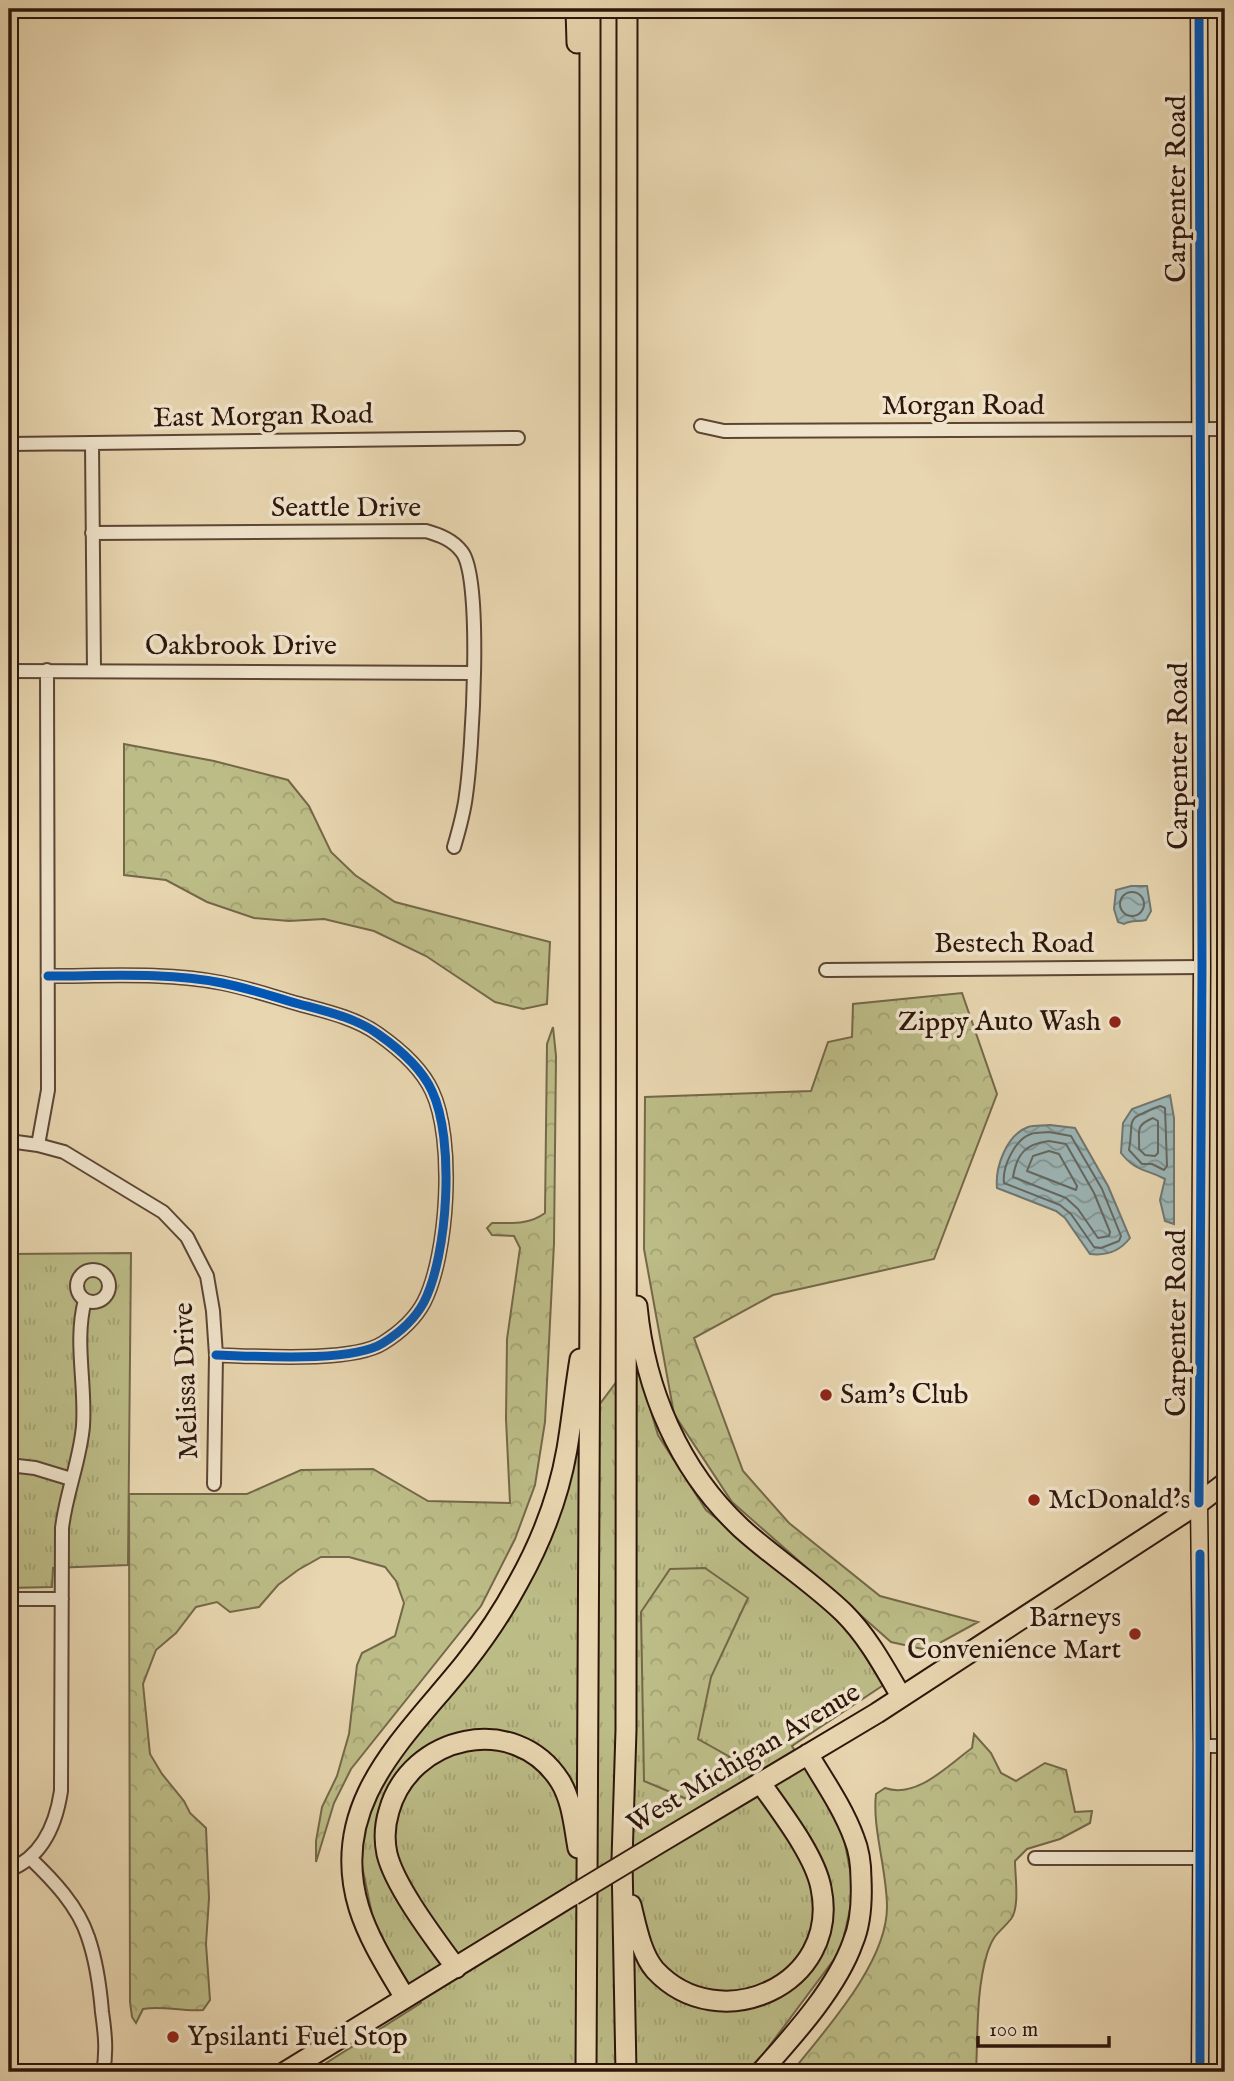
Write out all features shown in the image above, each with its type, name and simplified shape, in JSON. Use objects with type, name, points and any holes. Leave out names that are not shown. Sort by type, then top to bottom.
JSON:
[{"type":"highway","points":[[576,9],[582,154],[589,207]]},
{"type":"highway","points":[[586,2072],[580,1899],[590,1299],[590,9]]},
{"type":"highway","points":[[626,9],[626,1730],[622,1860],[626,2072]]},
{"type":"highway","points":[[627,1193],[643,1352],[662,1415],[678,1446],[715,1500],[741,1528],[845,1614],[870,1644],[901,1696]]},
{"type":"highway","points":[[405,1998],[369,1934],[356,1895],[352,1858],[358,1815],[368,1789],[385,1759],[466,1661],[499,1616],[531,1558],[553,1504],[567,1450],[590,1299]]},
{"type":"highway","name":"West Michigan Avenue","points":[[285,2072],[456,1968],[580,1899],[651,1848],[901,1696],[1199,1503],[1225,1483]]},
{"type":"highway","points":[[456,1968],[396,1875],[387,1854],[387,1819],[392,1799],[415,1765],[431,1753],[448,1745],[489,1740],[528,1751],[545,1764],[561,1782],[572,1813],[580,1899]]},
{"type":"highway","points":[[761,2072],[800,2027],[839,1971],[853,1942],[860,1917],[861,1867],[855,1840],[842,1811],[808,1754]]},
{"type":"highway","points":[[622,1860],[639,1936],[653,1968],[681,1992],[709,2000],[750,1999],[780,1987],[808,1961],[819,1938],[824,1912],[816,1870],[760,1782]]},
{"type":"main road","name":"Carpenter Road","points":[[1199,9],[1202,967],[1200,2072]]},
{"type":"street","name":"Morgan Road","points":[[701,426],[724,432],[1225,429]]},
{"type":"street","name":"East Morgan Road","points":[[9,444],[518,438]]},
{"type":"street","points":[[92,443],[93,670]]},
{"type":"street","name":"Seattle Drive","points":[[92,533],[426,531],[452,541],[463,552],[468,564],[473,592],[469,770],[462,822],[454,847]]},
{"type":"street","name":"Oakbrook Drive","points":[[9,670],[473,673]]},
{"type":"street","points":[[38,1145],[48,1090],[47,670]]},
{"type":"street","name":"Bestech Road","points":[[826,970],[1202,967]]},
{"type":"street","points":[[48,975],[146,975],[222,983],[332,1013],[376,1032],[412,1062],[432,1090],[443,1130],[443,1230],[436,1274],[423,1304],[404,1328],[380,1345],[346,1353],[317,1356],[216,1355]]},
{"type":"street","name":"Melissa Drive","points":[[9,1141],[64,1152],[163,1212],[187,1237],[207,1276],[214,1311],[214,1483]]},
{"type":"street","points":[[9,1870],[30,1858],[49,1834],[58,1813],[61,1791],[62,1528],[83,1425],[80,1320],[85,1300]]},
{"type":"street","points":[[9,1465],[35,1468],[71,1479]]},
{"type":"street","points":[[9,1599],[62,1599]]},
{"type":"street","points":[[1202,1746],[1225,1746]]},
{"type":"street","points":[[30,1858],[52,1880],[72,1907],[88,1936],[102,2003],[106,2045],[103,2072]]},
{"type":"street","points":[[1035,1858],[1201,1858]]},
{"type":"green space","points":[[124,744],[214,761],[288,780],[309,806],[331,852],[355,875],[395,902],[550,942],[547,1004],[523,1009],[495,1002],[426,956],[374,931],[324,919],[289,921],[254,918],[207,902],[166,880],[124,875]]},
{"type":"green space","points":[[962,993],[997,1094],[934,1259],[773,1295],[694,1338],[743,1471],[789,1523],[880,1596],[978,1622],[927,1650],[891,1642],[732,1502],[674,1414],[644,1249],[645,1097],[811,1091],[828,1042],[852,1037],[853,1004]]},
{"type":"green space","points":[[553,1027],[556,1056],[554,1243],[545,1422],[535,1485],[515,1539],[481,1606],[351,1769],[334,1803],[316,1862],[316,1841],[322,1807],[337,1776],[349,1734],[357,1665],[362,1653],[395,1636],[404,1603],[396,1581],[385,1567],[349,1557],[321,1557],[278,1585],[259,1607],[230,1612],[217,1602],[196,1607],[176,1633],[156,1650],[143,1684],[150,1754],[190,1813],[206,1828],[209,1898],[206,1944],[210,2000],[203,2010],[143,2009],[136,2023],[132,2017],[130,2002],[129,1494],[247,1494],[301,1470],[373,1469],[428,1501],[510,1503],[506,1419],[507,1339],[520,1248],[514,1236],[492,1235],[487,1228],[492,1223],[526,1221],[545,1213],[547,1044]]},
{"type":"green space","points":[[131,1253],[128,1565],[53,1568],[52,1587],[9,1588],[9,1254]]},
{"type":"green space","points":[[635,1357],[658,1435],[706,1510],[841,1620],[885,1684],[792,1746],[842,1828],[854,1891],[841,1950],[750,2072],[312,2072],[421,2003],[375,1929],[359,1851],[378,1783],[511,1611],[555,1527],[576,1436]]},
{"type":"green space","points":[[705,1568],[748,1598],[711,1677],[698,1739],[730,1757],[687,1799],[644,1781],[641,1612],[670,1569]]},
{"type":"green space","points":[[974,1734],[991,1753],[1001,1773],[1016,1781],[1045,1763],[1066,1770],[1075,1812],[1092,1811],[1090,1823],[1060,1839],[1027,1849],[1015,1861],[1014,1914],[992,1941],[983,1968],[976,2072],[792,2072],[852,1995],[877,1951],[884,1928],[887,1907],[876,1821],[876,1794],[885,1788],[909,1789],[931,1779],[972,1748]]},
{"type":"water","points":[[1147,886],[1151,911],[1146,920],[1124,924],[1118,922],[1114,909],[1116,890]]},
{"type":"water","points":[[1170,1095],[1174,1118],[1174,1224],[1165,1221],[1160,1200],[1165,1179],[1137,1167],[1121,1153],[1123,1123],[1132,1109]]},
{"type":"water","points":[[1050,1125],[1075,1128],[1108,1186],[1130,1238],[1117,1249],[1102,1254],[1090,1254],[1065,1218],[1056,1211],[997,1188],[1000,1162],[1014,1137],[1028,1127]]},
{"type":"cycle path","points":[[1199,9],[1202,967],[1199,1503]]},
{"type":"cycle path","points":[[48,976],[179,977],[241,987],[330,1012],[369,1028],[386,1039],[415,1066],[432,1091],[444,1138],[446,1197],[439,1256],[424,1302],[416,1314],[401,1330],[369,1349],[302,1357],[216,1355]]},
{"type":"cycle path","points":[[1200,1554],[1200,2072]]},
{"type":"place","name":"Zippy Auto Wash","points":[[1115,1022]]},
{"type":"place","name":"Sam's Club","points":[[826,1395]]},
{"type":"place","name":"McDonald's","points":[[1034,1500]]},
{"type":"place","name":"Barneys Convenience Mart","points":[[1135,1634]]},
{"type":"place","name":"Ypsilanti Fuel Stop","points":[[173,2037]]}]
